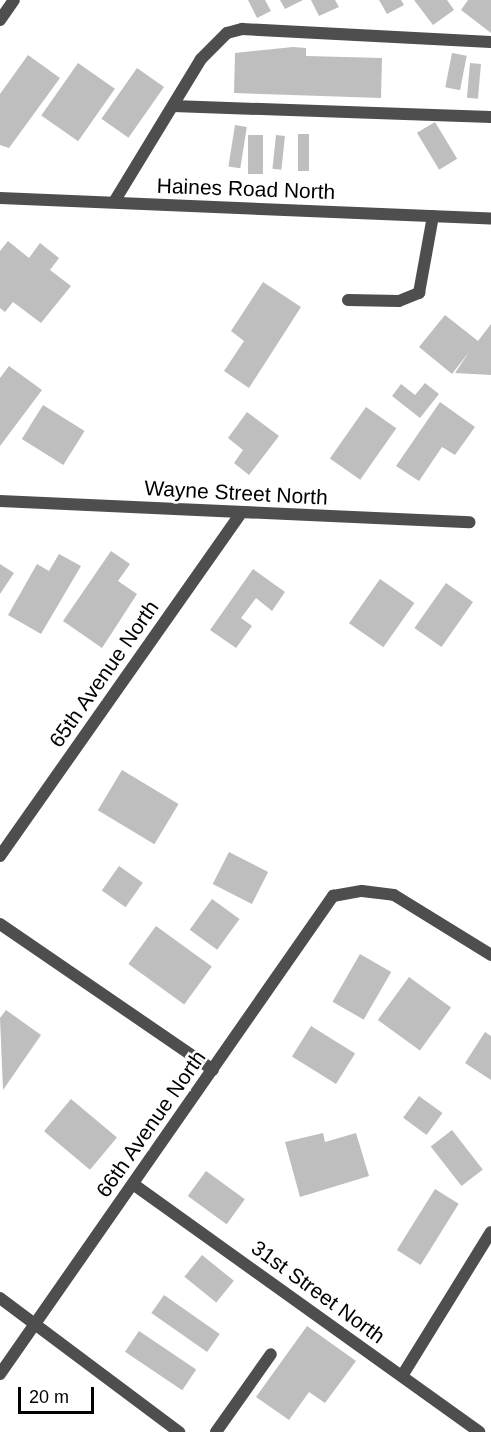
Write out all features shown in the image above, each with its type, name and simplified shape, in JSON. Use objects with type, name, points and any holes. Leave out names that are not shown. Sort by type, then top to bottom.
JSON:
[{"type":"street","points":[[0,20],[14,0]]},
{"type":"street","points":[[114,202],[216,41],[242,29],[491,42]]},
{"type":"street","points":[[173,106],[491,117]]},
{"type":"street","name":"Haines Road North","points":[[0,198],[491,219]]},
{"type":"street","points":[[348,300],[399,301],[420,292],[433,216]]},
{"type":"street","name":"Wayne Street North","points":[[0,501],[240,514],[470,522]]},
{"type":"street","name":"65th Avenue North","points":[[0,856],[240,514]]},
{"type":"street","name":"66th Avenue North","points":[[0,1374],[333,896],[394,895],[491,955]]},
{"type":"street","points":[[0,924],[213,1070]]},
{"type":"street","name":"31st Street North","points":[[133,1184],[480,1432]]},
{"type":"street","points":[[402,1376],[491,1232]]},
{"type":"street","points":[[0,1298],[179,1432]]},
{"type":"street","points":[[216,1432],[271,1354]]},
{"type":"building","points":[[248,0],[265,0],[271,11],[257,18]]},
{"type":"building","points":[[280,0],[303,0],[285,9]]},
{"type":"building","points":[[311,0],[335,0],[339,7],[319,16]]},
{"type":"building","points":[[379,0],[401,0],[404,5],[387,14]]},
{"type":"building","points":[[414,0],[447,0],[454,10],[433,25]]},
{"type":"building","points":[[468,0],[491,0],[491,33],[461,10]]},
{"type":"building","points":[[293,47],[306,48],[306,56],[382,58],[381,98],[234,93],[235,53]]},
{"type":"building","points":[[452,53],[467,56],[460,90],[445,87]]},
{"type":"building","points":[[28,55],[60,78],[9,148],[0,145],[0,94]]},
{"type":"building","points":[[78,63],[115,89],[78,141],[41,115]]},
{"type":"building","points":[[470,63],[481,64],[478,99],[467,98]]},
{"type":"building","points":[[137,68],[164,87],[128,138],[101,119]]},
{"type":"building","points":[[435,122],[457,159],[439,170],[417,133]]},
{"type":"building","points":[[235,125],[247,127],[240,168],[228,166]]},
{"type":"building","points":[[298,134],[309,134],[309,171],[298,171]]},
{"type":"building","points":[[248,135],[263,135],[263,174],[248,174]]},
{"type":"building","points":[[276,135],[285,136],[281,170],[272,169]]},
{"type":"building","points":[[8,241],[29,258],[40,243],[59,258],[50,270],[71,286],[41,323],[13,302],[5,312],[0,308],[0,251]]},
{"type":"building","points":[[263,282],[301,307],[249,388],[224,371],[244,341],[231,331]]},
{"type":"building","points":[[445,315],[478,341],[491,324],[491,375],[455,373],[469,352],[452,374],[419,347]]},
{"type":"building","points":[[9,366],[42,390],[0,446],[0,378]]},
{"type":"building","points":[[425,383],[439,394],[420,418],[392,396],[401,384],[415,395]]},
{"type":"building","points":[[440,402],[475,427],[455,455],[442,447],[419,481],[396,466]]},
{"type":"building","points":[[43,405],[85,431],[63,465],[22,439]]},
{"type":"building","points":[[366,407],[396,428],[360,480],[330,459]]},
{"type":"building","points":[[247,412],[279,436],[249,475],[234,463],[243,450],[228,438]]},
{"type":"building","points":[[111,551],[130,564],[118,581],[137,594],[102,648],[63,621]]},
{"type":"building","points":[[59,554],[81,566],[41,634],[8,615],[37,564],[49,571]]},
{"type":"building","points":[[0,564],[14,573],[0,594]]},
{"type":"building","points":[[253,569],[285,592],[272,611],[256,598],[241,618],[252,626],[236,648],[210,630]]},
{"type":"building","points":[[380,579],[414,603],[383,647],[349,623]]},
{"type":"building","points":[[446,583],[473,602],[441,647],[414,628]]},
{"type":"building","points":[[122,770],[179,804],[154,844],[98,810]]},
{"type":"building","points":[[229,852],[268,872],[252,904],[213,884]]},
{"type":"building","points":[[119,866],[143,883],[126,907],[102,891]]},
{"type":"building","points":[[212,899],[240,919],[217,950],[190,930]]},
{"type":"building","points":[[156,926],[212,967],[184,1005],[128,964]]},
{"type":"building","points":[[360,954],[391,972],[364,1020],[333,1002]]},
{"type":"building","points":[[409,977],[451,1008],[420,1050],[378,1020]]},
{"type":"building","points":[[6,1010],[41,1035],[3,1090],[0,1018]]},
{"type":"building","points":[[311,1026],[355,1054],[336,1084],[292,1057]]},
{"type":"building","points":[[485,1032],[491,1036],[491,1080],[465,1063]]},
{"type":"building","points":[[419,1096],[442,1113],[427,1135],[403,1118]]},
{"type":"building","points":[[71,1099],[117,1138],[90,1170],[44,1131]]},
{"type":"building","points":[[452,1130],[483,1169],[462,1186],[431,1147]]},
{"type":"building","points":[[323,1133],[325,1142],[356,1133],[369,1176],[300,1197],[285,1142]]},
{"type":"building","points":[[206,1171],[245,1199],[227,1224],[188,1196]]},
{"type":"building","points":[[435,1189],[459,1204],[421,1265],[397,1250]]},
{"type":"building","points":[[202,1255],[234,1281],[216,1303],[184,1277]]},
{"type":"building","points":[[164,1295],[220,1334],[207,1352],[151,1313]]},
{"type":"building","points":[[307,1326],[356,1361],[325,1403],[309,1392],[289,1420],[256,1397]]},
{"type":"building","points":[[139,1331],[196,1370],[182,1390],[125,1352]]}]
